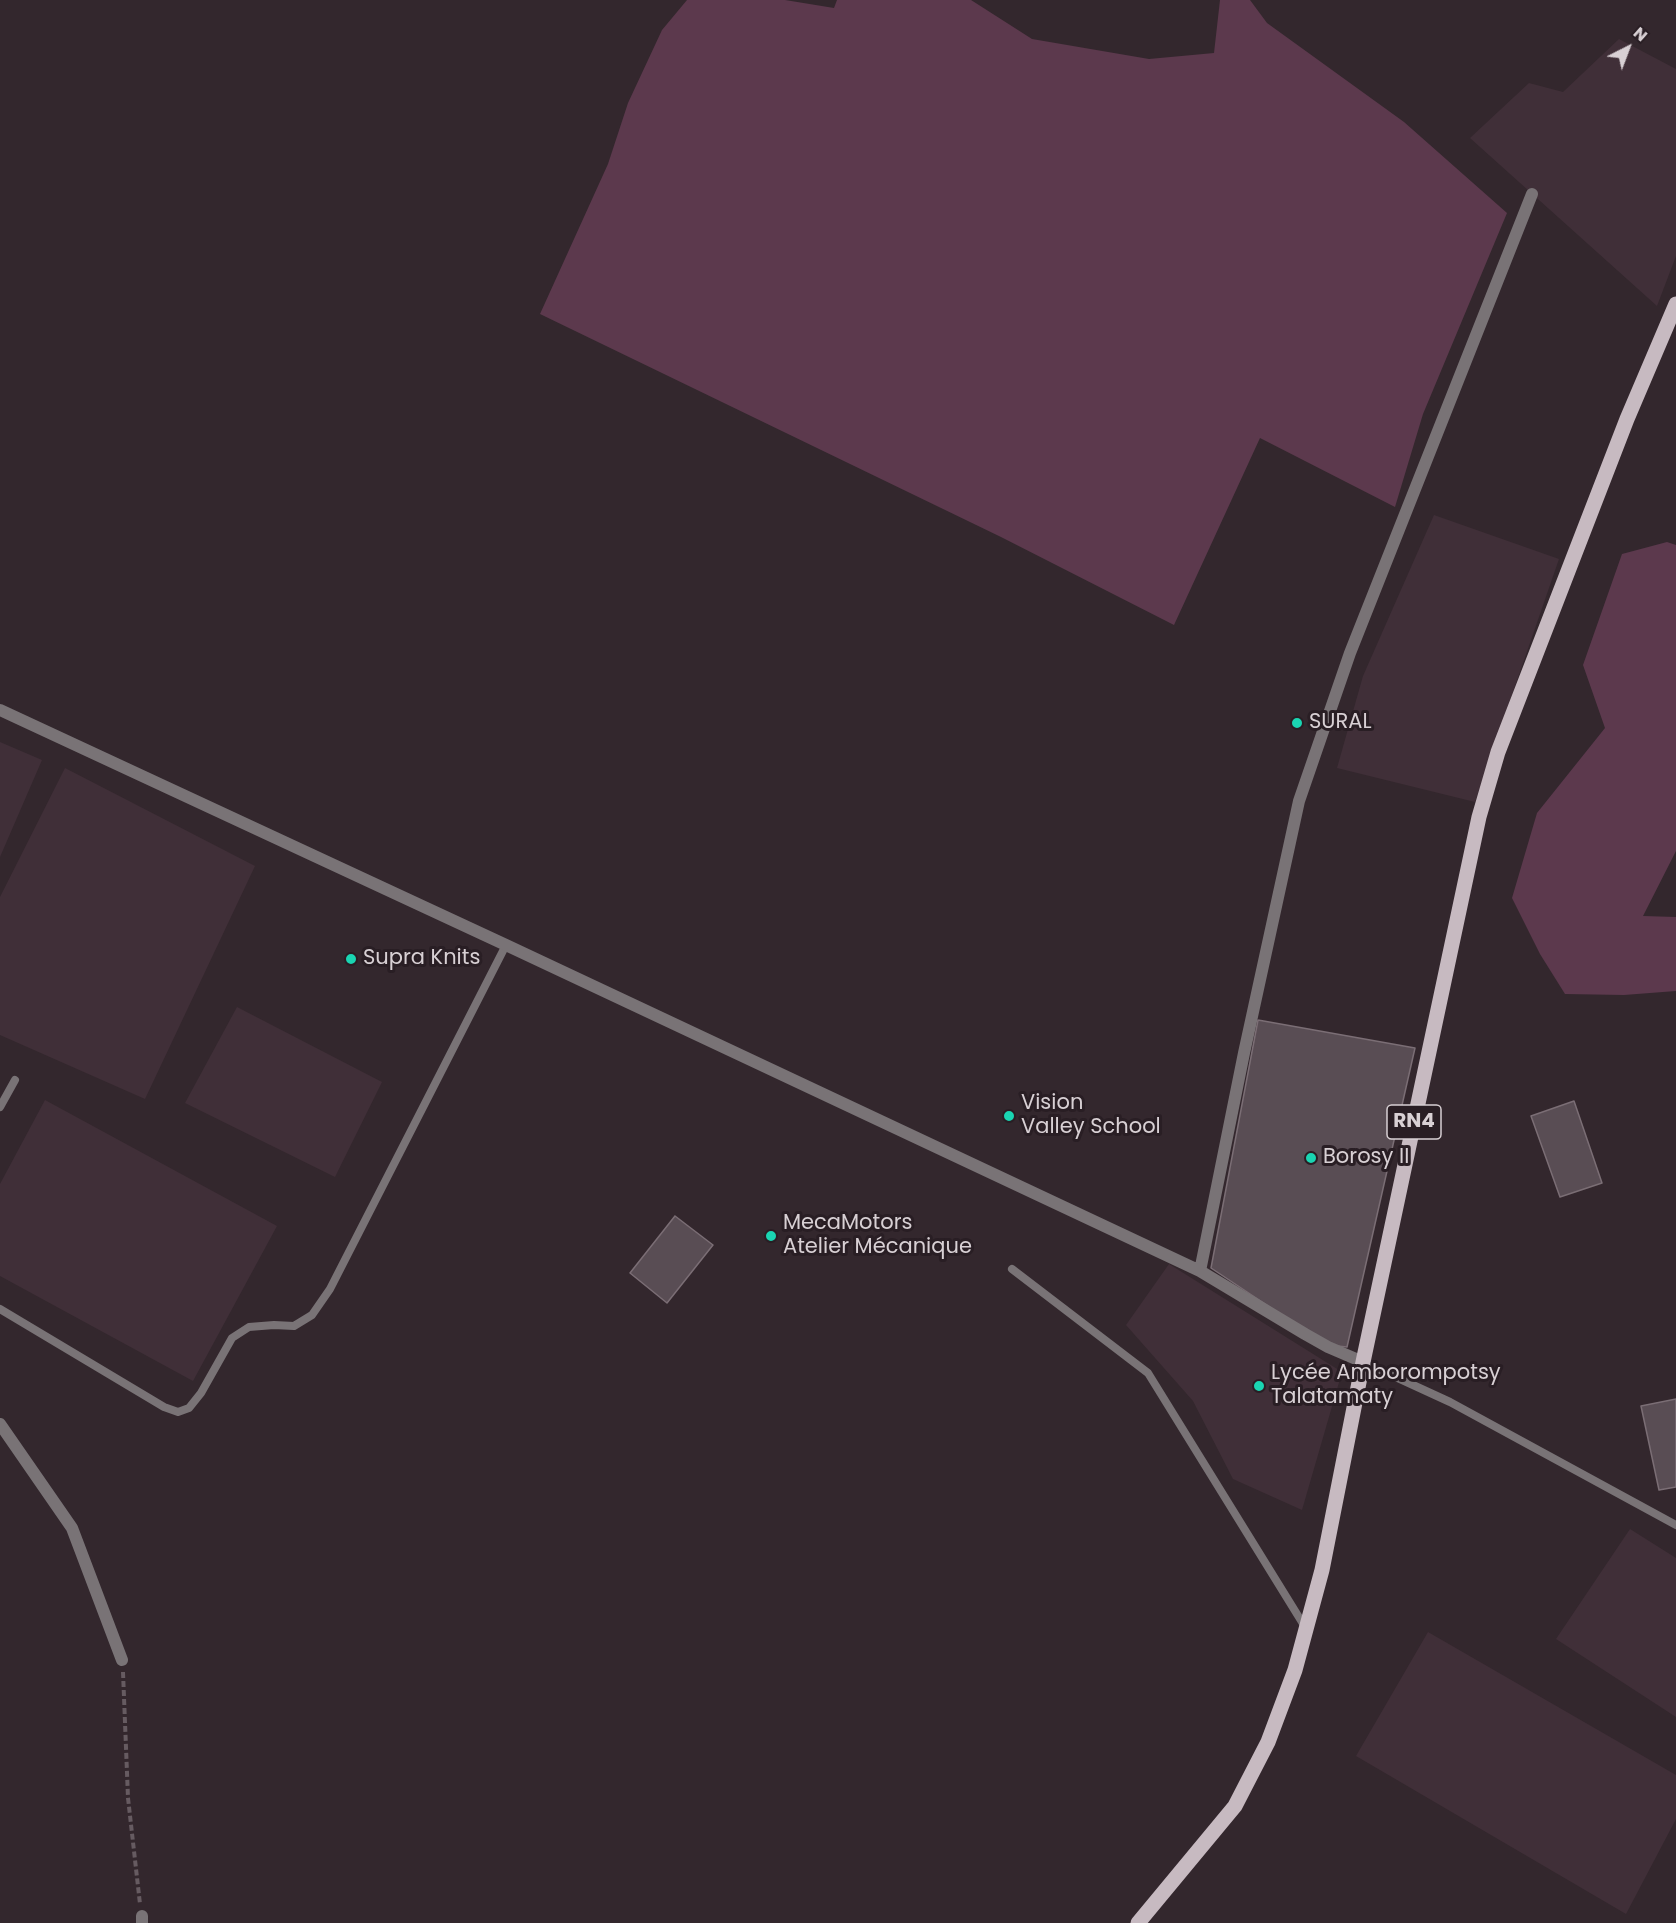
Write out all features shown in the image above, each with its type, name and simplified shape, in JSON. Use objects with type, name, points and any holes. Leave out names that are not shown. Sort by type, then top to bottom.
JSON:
[{"type":"main road","name":"RN4","points":[[1138,1923],[1235,1806],[1268,1742],[1295,1670],[1322,1570],[1363,1362],[1479,816],[1498,752],[1627,419],[1676,304]]},
{"type":"street","points":[[1200,1271],[1246,1041],[1299,801],[1350,653],[1532,194]]},
{"type":"street","points":[[0,710],[1200,1271],[1312,1339],[1363,1362]]},
{"type":"street","points":[[0,1424],[72,1528],[122,1660]]},
{"type":"lane","points":[[0,1309],[164,1407],[178,1412],[189,1408],[201,1393],[232,1338],[249,1326],[294,1326],[312,1315],[324,1298],[506,945]]},
{"type":"lane","points":[[0,1107],[15,1080]]},
{"type":"lane","points":[[1012,1269],[1148,1373],[1306,1630]]},
{"type":"lane","points":[[1363,1362],[1450,1402],[1676,1525]]},
{"type":"path","points":[[122,1660],[128,1798],[142,1920]]},
{"type":"shaded area","points":[[687,0],[785,0],[834,8],[837,0],[971,0],[1032,39],[1149,59],[1214,53],[1220,0],[1250,0],[1267,23],[1404,122],[1507,213],[1423,414],[1395,507],[1260,438],[1174,625],[1001,537],[540,314],[608,164],[628,103],[662,30]]},
{"type":"shaded area","points":[[1619,39],[1676,69],[1676,256],[1657,306],[1470,138],[1529,83],[1563,92]]},
{"type":"shaded area","points":[[1434,515],[1559,559],[1475,802],[1337,768],[1363,676]]},
{"type":"shaded area","points":[[1667,542],[1676,545],[1676,851],[1643,916],[1676,917],[1676,991],[1624,995],[1565,994],[1540,954],[1512,898],[1537,813],[1605,728],[1583,665],[1622,554]]},
{"type":"shaded area","points":[[0,742],[42,760],[0,857]]},
{"type":"shaded area","points":[[65,768],[255,866],[145,1099],[0,1035],[0,897]]},
{"type":"shaded area","points":[[237,1007],[382,1082],[335,1177],[185,1103]]},
{"type":"shaded area","points":[[45,1100],[277,1226],[193,1381],[0,1276],[0,1184]]},
{"type":"shaded area","name":"Lycée Amborompotsy Talatamaty","points":[[1169,1264],[1342,1372],[1302,1510],[1233,1479],[1193,1401],[1126,1325]]},
{"type":"shaded area","points":[[1630,1529],[1676,1558],[1676,1717],[1556,1639]]},
{"type":"shaded area","points":[[1428,1632],[1676,1775],[1676,1819],[1626,1914],[1356,1756]]},
{"type":"building","name":"Borosy II","points":[[1258,1020],[1415,1048],[1347,1347],[1327,1345],[1211,1268]]},
{"type":"building","points":[[1574,1101],[1602,1183],[1560,1197],[1531,1116]]},
{"type":"building","points":[[675,1216],[713,1245],[667,1303],[630,1273]]},
{"type":"building","points":[[1676,1399],[1676,1487],[1659,1490],[1641,1406]]},
{"type":"place","name":"SURAL","points":[[1297,723]]},
{"type":"place","name":"Supra Knits","points":[[351,959]]},
{"type":"place","name":"Vision Valley School","points":[[1009,1116]]},
{"type":"place","name":"Borosy II","points":[[1311,1158]]},
{"type":"place","name":"MecaMotors Atelier Mécanique","points":[[771,1236]]},
{"type":"place","name":"Lycée Amborompotsy Talatamaty","points":[[1259,1386]]}]
